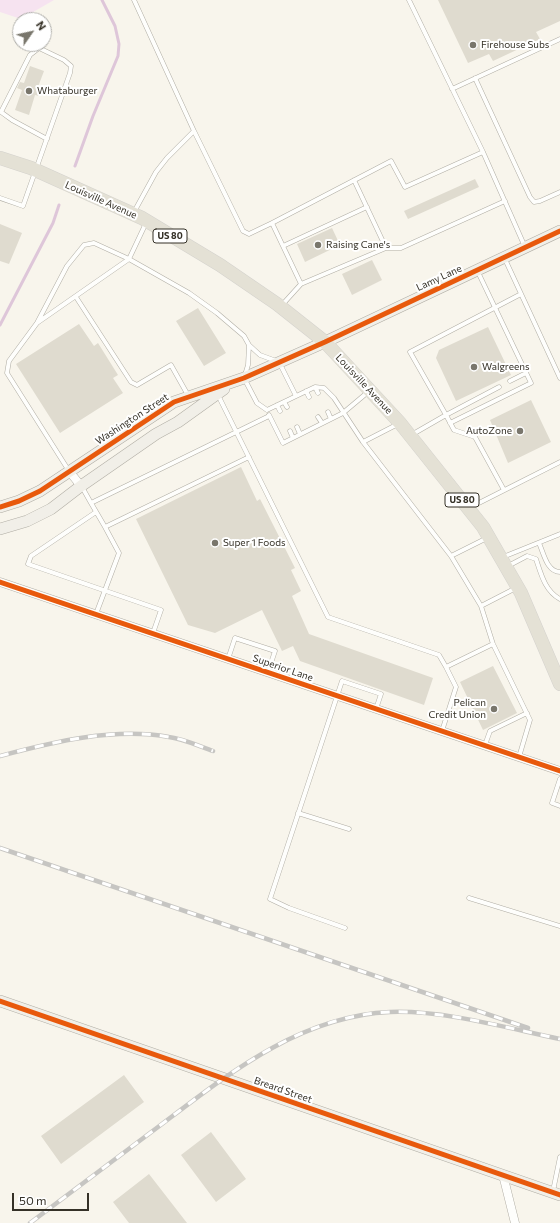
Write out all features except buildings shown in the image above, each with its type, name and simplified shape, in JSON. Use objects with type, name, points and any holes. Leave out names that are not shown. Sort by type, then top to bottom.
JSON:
[{"type":"main road","name":"Louisville Avenue","points":[[0,158],[37,171],[133,214],[220,265],[280,307],[325,342],[400,423],[468,509],[488,537],[518,588],[560,684]]},
{"type":"street","name":"Lamy Lane","points":[[325,342],[560,230]]},
{"type":"street","name":"Washington Street","points":[[0,507],[19,501],[40,491],[174,402],[231,384],[325,342]]},
{"type":"street","name":"Washington Street","points":[[0,529],[27,521],[51,509],[81,486],[156,434],[178,422],[231,384]]},
{"type":"street","points":[[69,471],[81,486]]},
{"type":"street","name":"Superior Lane","points":[[0,582],[560,771]]},
{"type":"street","name":"Breard Street","points":[[0,1001],[556,1194]]},
{"type":"street","points":[[503,1175],[515,1223]]},
{"type":"lane","points":[[134,0],[194,131],[242,230],[249,234],[391,161],[405,187],[482,152]]},
{"type":"lane","points":[[409,0],[482,152],[525,247]]},
{"type":"lane","points":[[452,89],[560,39]]},
{"type":"lane","points":[[0,198],[24,206],[37,171],[71,66],[64,60],[39,48],[30,55],[2,112],[12,120],[47,139]]},
{"type":"lane","points":[[475,78],[530,197],[534,202],[540,202],[560,192]]},
{"type":"lane","points":[[133,214],[156,172],[167,158],[194,131]]},
{"type":"lane","points":[[354,180],[386,248]]},
{"type":"lane","points":[[280,307],[301,284],[386,248],[401,248],[505,201]]},
{"type":"lane","points":[[283,246],[367,207]]},
{"type":"lane","points":[[37,323],[129,259],[147,222]]},
{"type":"lane","points":[[272,223],[301,284]]},
{"type":"lane","points":[[69,471],[7,373],[9,360],[37,323],[67,266],[84,245],[94,243],[129,259],[158,275],[217,313],[244,336],[249,345],[260,355],[279,362],[296,396]]},
{"type":"lane","points":[[504,257],[560,378]]},
{"type":"lane","points":[[450,423],[531,383],[477,270]]},
{"type":"lane","points":[[504,490],[475,437],[454,430],[410,352],[521,294]]},
{"type":"lane","points":[[76,297],[131,382],[138,385],[171,365],[189,397]]},
{"type":"lane","points":[[249,345],[248,364],[244,378],[257,403],[267,410],[283,443],[343,412],[370,390]]},
{"type":"lane","points":[[510,382],[526,373]]},
{"type":"lane","points":[[267,410],[315,387],[324,388],[343,412],[363,442],[451,556],[481,606],[493,644],[530,720],[519,757]]},
{"type":"lane","points":[[315,387],[318,393]]},
{"type":"lane","points":[[410,436],[499,387]]},
{"type":"lane","points":[[306,391],[309,397]]},
{"type":"lane","points":[[217,394],[328,617],[439,655],[456,688],[442,731]]},
{"type":"lane","points":[[284,402],[287,408]]},
{"type":"lane","points":[[277,405],[280,411]]},
{"type":"lane","points":[[328,412],[331,419]]},
{"type":"lane","points":[[91,503],[269,416]]},
{"type":"lane","points":[[318,417],[322,423]]},
{"type":"lane","points":[[363,442],[400,423]]},
{"type":"lane","points":[[297,427],[300,434]]},
{"type":"lane","points":[[290,431],[293,438]]},
{"type":"lane","points":[[105,527],[249,457]]},
{"type":"lane","points":[[468,509],[560,462]]},
{"type":"lane","points":[[81,486],[119,553],[96,614]]},
{"type":"lane","points":[[96,512],[31,556],[28,564],[161,610],[153,633]]},
{"type":"lane","points":[[504,563],[539,543],[560,534]]},
{"type":"lane","points":[[451,556],[488,537]]},
{"type":"lane","points":[[539,543],[550,569],[554,572],[560,572]]},
{"type":"lane","points":[[504,563],[527,556],[536,559],[543,579],[552,595],[560,599]]},
{"type":"lane","points":[[481,606],[518,588]]},
{"type":"lane","points":[[228,659],[235,638],[275,651],[268,672]]},
{"type":"lane","points":[[446,667],[493,644]]},
{"type":"lane","points":[[345,928],[289,908],[270,898],[336,695],[342,681],[381,694],[376,709]]},
{"type":"lane","points":[[485,745],[490,731],[526,713]]},
{"type":"lane","points":[[560,779],[552,803],[560,806]]},
{"type":"lane","points":[[298,813],[349,829]]},
{"type":"lane","points":[[469,898],[560,926]]},
{"type":"lane","points":[[556,1194],[560,1157]]},
{"type":"shaded area","points":[[0,0],[54,0],[33,12],[12,12],[12,16],[0,12]]},
{"type":"waterway","points":[[75,166],[93,116],[118,56],[119,44],[115,26],[102,0]]},
{"type":"waterway","points":[[0,325],[53,223],[59,205]]},
{"type":"railway","points":[[0,756],[62,741],[105,735],[127,734],[148,734],[175,738],[213,751]]},
{"type":"railway","points":[[0,848],[528,1028]]},
{"type":"railway","points":[[30,1223],[184,1107],[238,1069],[295,1036],[325,1024],[357,1016],[390,1012],[411,1012],[454,1017],[560,1039]]},
{"type":"cycle path","points":[[0,507],[19,501],[40,491],[174,402],[244,378],[325,342],[560,231]]},
{"type":"cycle path","points":[[0,582],[560,771]]},
{"type":"cycle path","points":[[0,1001],[560,1195]]},
{"type":"place","name":"Firehouse Subs","points":[[473,45]]},
{"type":"place","name":"Whataburger","points":[[29,91]]},
{"type":"place","name":"Raising Cane's","points":[[318,245]]},
{"type":"place","name":"Walgreens","points":[[474,367]]},
{"type":"place","name":"AutoZone","points":[[520,431]]},
{"type":"place","name":"Super 1 Foods","points":[[215,543]]},
{"type":"place","name":"Pelican Credit Union","points":[[494,709]]}]
